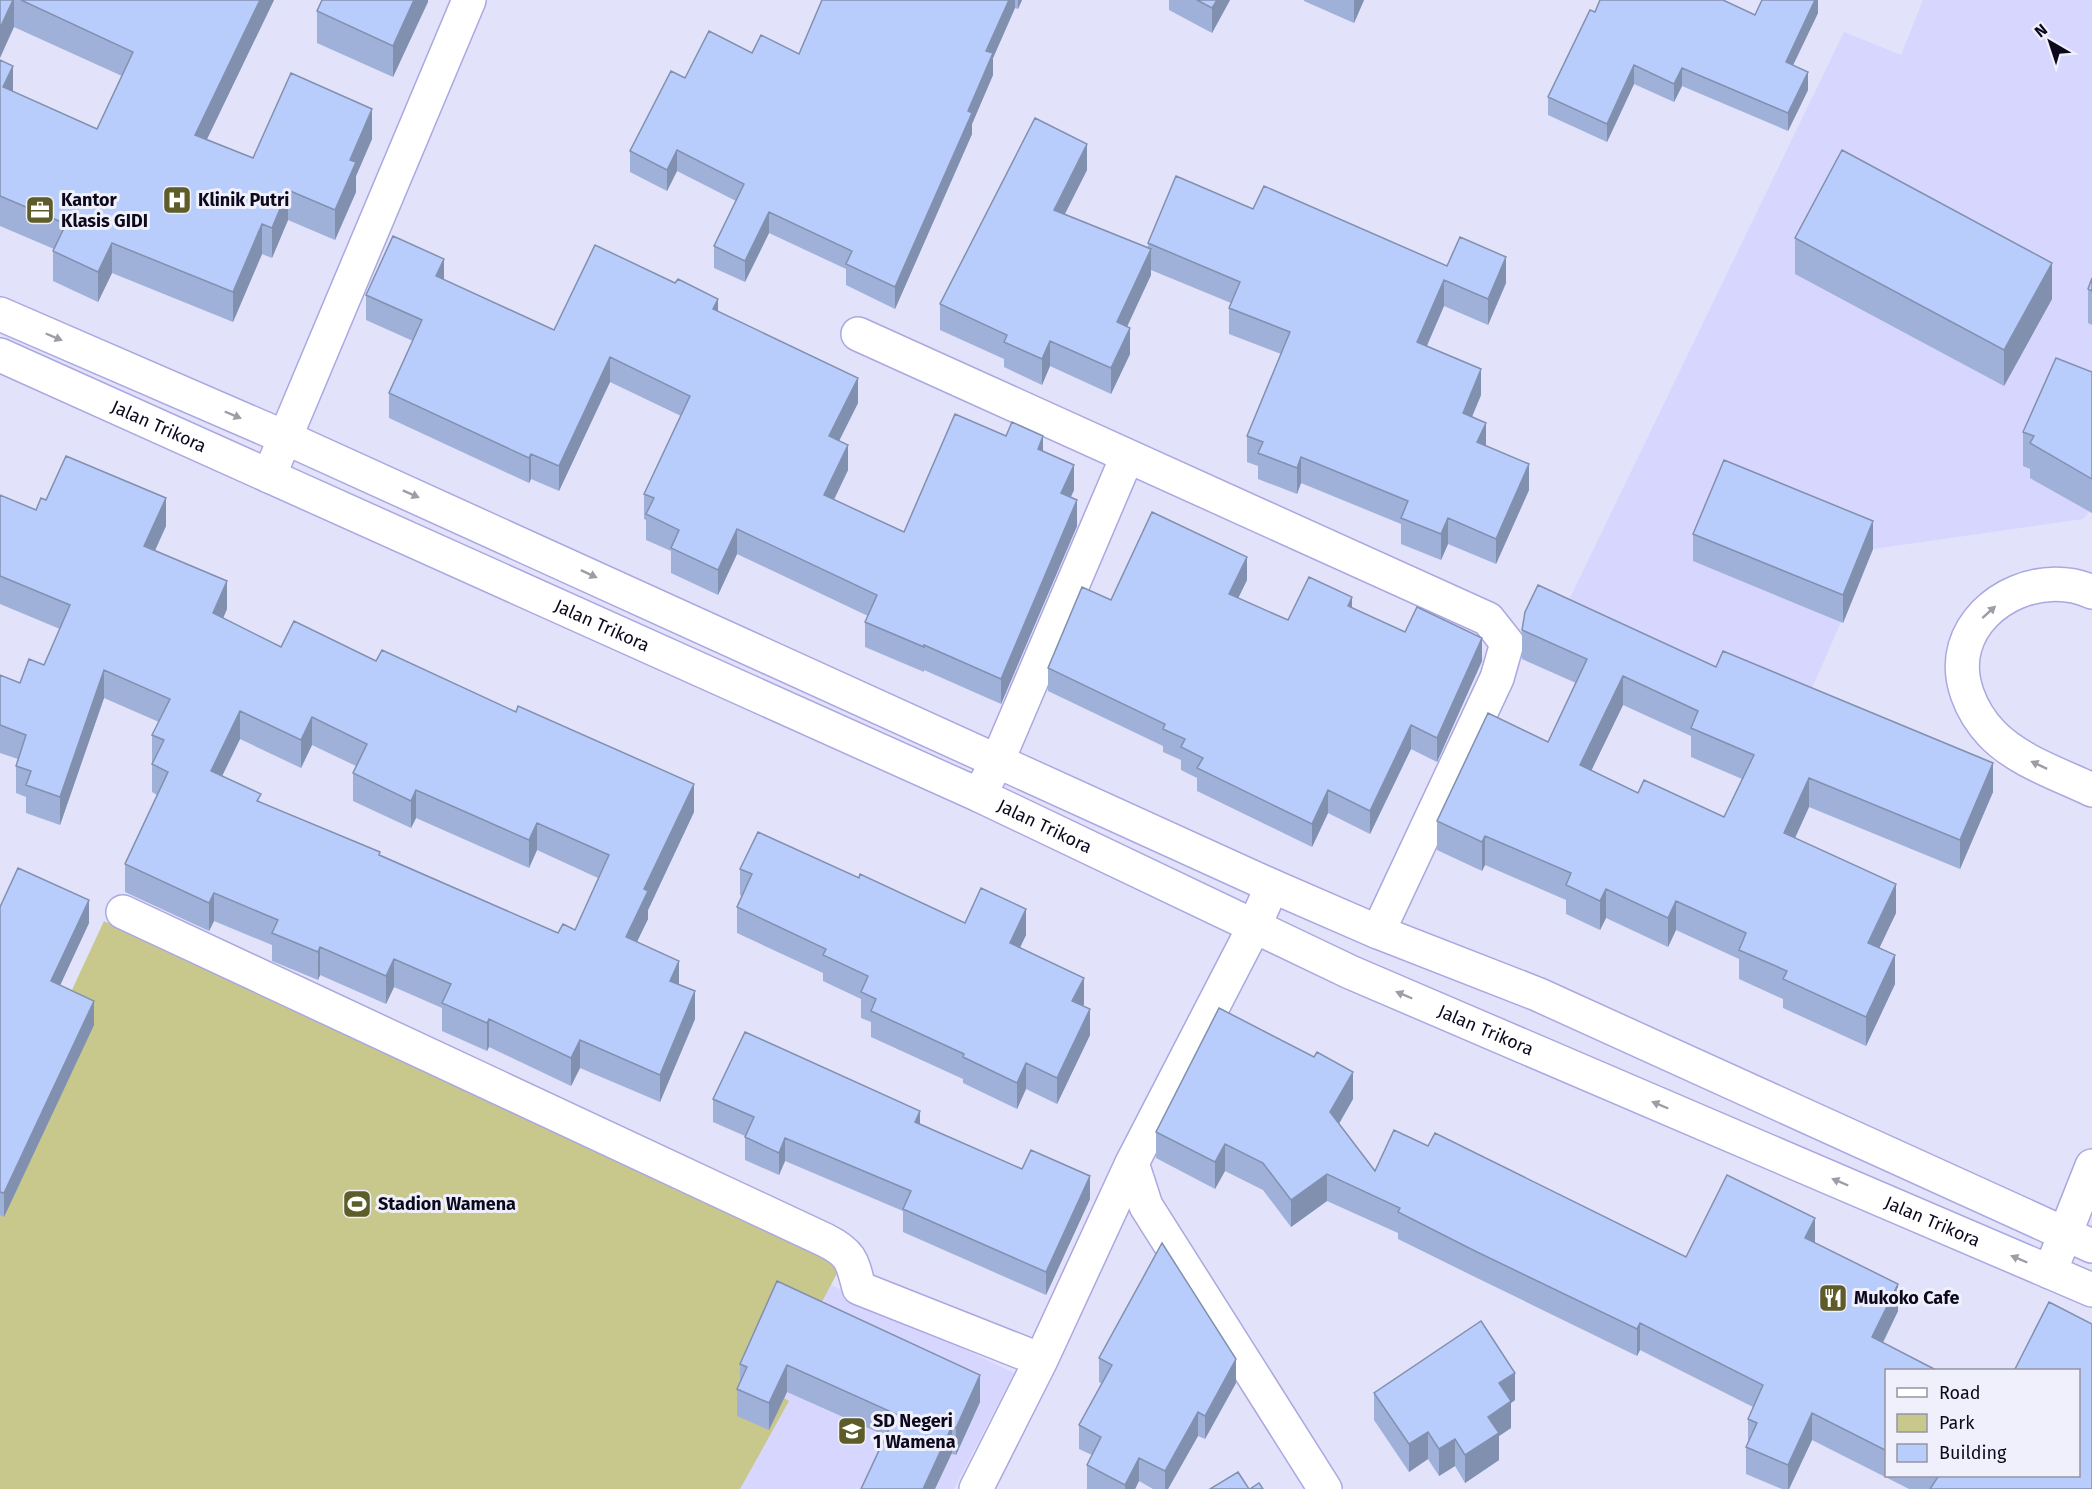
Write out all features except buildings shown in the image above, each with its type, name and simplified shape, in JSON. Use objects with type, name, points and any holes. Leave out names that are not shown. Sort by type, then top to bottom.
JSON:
[{"type":"main road","points":[[269,476],[469,0]]},
{"type":"main road","points":[[0,314],[284,437],[1272,886],[1378,932],[1537,994],[2079,1240]]},
{"type":"main road","points":[[858,334],[1488,619],[1507,643],[1497,678],[1378,932]]},
{"type":"main road","name":"Jalan Trikora","points":[[0,355],[979,795],[1350,972],[2092,1290]]},
{"type":"main road","points":[[979,795],[997,762],[1127,457]]},
{"type":"main road","points":[[2092,592],[2045,583],[2018,590],[1975,626],[1965,648],[1963,682],[1972,706],[1993,735],[2025,759],[2092,790]]},
{"type":"main road","points":[[976,1489],[1041,1360],[1132,1163],[1254,927],[1272,886]]},
{"type":"main road","points":[[123,912],[835,1245],[844,1250],[853,1263],[859,1287],[1041,1360]]},
{"type":"main road","points":[[1132,1163],[1146,1206],[1326,1489]]},
{"type":"main road","points":[[2050,1272],[2079,1240],[2092,1166]]},
{"type":"shaded area","points":[[1923,0],[2092,0],[2092,513],[2089,512],[2083,519],[1873,549],[1805,704],[1566,606],[1844,32],[1901,55]]},
{"type":"shaded area","name":"SD Negeri 1 Wamena","points":[[798,1269],[1014,1373],[954,1489],[693,1489]]},
{"type":"green space","name":"Stadion Wamena","points":[[104,921],[842,1264],[774,1392],[789,1401],[740,1489],[0,1489],[0,1145]]},
{"type":"place","name":"Klinik Putri","points":[[177,200]]},
{"type":"place","name":"Kantor Klasis GIDI","points":[[40,210]]},
{"type":"place","name":"Stadion Wamena","points":[[357,1204]]},
{"type":"place","name":"Mukoko Cafe","points":[[1833,1298]]},
{"type":"place","name":"SD Negeri 1 Wamena","points":[[852,1431]]}]
